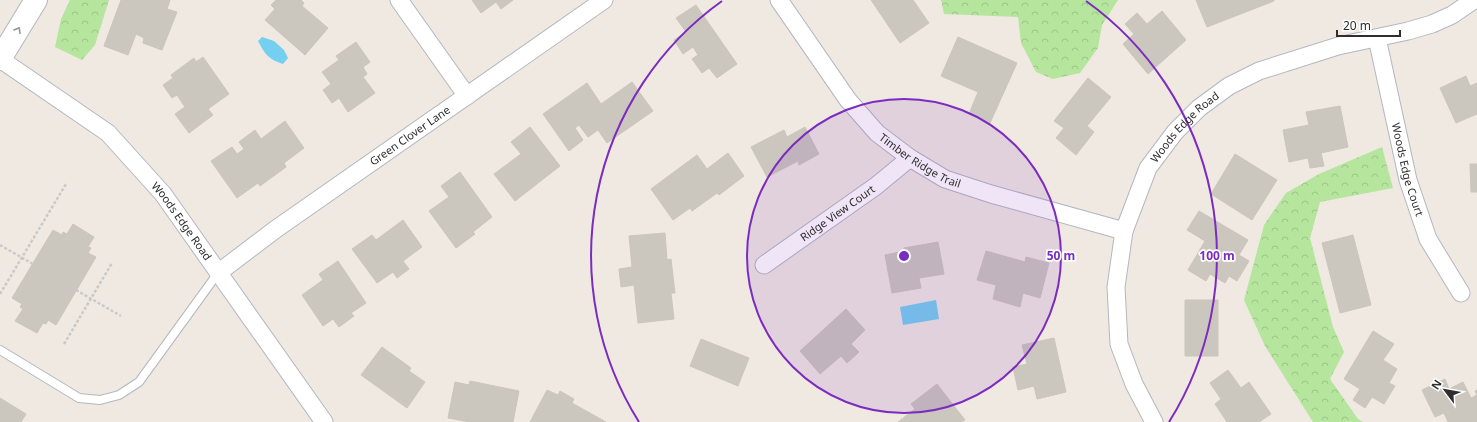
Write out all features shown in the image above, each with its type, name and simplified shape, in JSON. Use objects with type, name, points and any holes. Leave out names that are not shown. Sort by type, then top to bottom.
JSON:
[{"type":"main road","points":[[0,59],[36,0]]},
{"type":"street","points":[[399,0],[467,96]]},
{"type":"street","name":"Green Clover Lane","points":[[218,273],[276,229],[604,0]]},
{"type":"street","name":"Timber Ridge Trail","points":[[779,0],[848,100],[877,133],[910,158],[945,179],[992,194],[1124,231]]},
{"type":"street","name":"Woods Edge Road","points":[[1148,420],[1120,344],[1116,287],[1124,231],[1148,168],[1175,132],[1199,108],[1228,86],[1259,71],[1338,46],[1432,24],[1452,15],[1474,0]]},
{"type":"street","name":"Woods Edge Court","points":[[1377,38],[1408,180],[1428,239],[1460,293]]},
{"type":"street","name":"Woods Edge Road","points":[[0,59],[108,133],[163,194],[324,422]]},
{"type":"street","name":"Ridge View Court","points":[[764,265],[876,186],[910,158]]},
{"type":"lane","points":[[0,350],[78,398],[100,400],[119,395],[139,382],[218,273]]},
{"type":"path","points":[[0,294],[66,184]]},
{"type":"path","points":[[0,245],[33,264]]},
{"type":"path","points":[[64,344],[112,263]]},
{"type":"path","points":[[76,290],[121,316]]},
{"type":"green space","points":[[70,0],[109,0],[95,45],[82,60],[55,47],[61,19]]},
{"type":"green space","points":[[941,0],[1118,0],[1102,25],[1098,48],[1080,73],[1053,79],[1036,72],[1021,43],[1018,17],[944,14]]},
{"type":"green space","points":[[1382,147],[1393,188],[1320,202],[1310,238],[1333,327],[1344,352],[1330,379],[1358,419],[1363,422],[1313,422],[1265,346],[1244,300],[1264,225],[1286,193],[1319,174]]},
{"type":"water","points":[[262,37],[274,41],[284,50],[288,58],[283,64],[270,58],[265,53],[258,41]]},
{"type":"water","points":[[936,300],[939,319],[903,325],[900,307]]},
{"type":"building","points":[[121,0],[170,0],[167,9],[177,12],[162,50],[143,43],[144,38],[136,34],[128,55],[104,46]]},
{"type":"building","points":[[276,0],[301,0],[304,3],[302,6],[328,28],[305,55],[265,20],[275,9],[271,5]]},
{"type":"building","points":[[472,0],[513,0],[501,9],[496,2],[481,13]]},
{"type":"building","points":[[871,0],[913,0],[929,23],[900,43]]},
{"type":"building","points":[[1196,0],[1274,0],[1274,1],[1207,27]]},
{"type":"building","points":[[696,5],[737,64],[717,78],[709,68],[702,73],[692,59],[698,55],[693,47],[683,54],[674,40],[686,32],[676,18]]},
{"type":"building","points":[[1162,11],[1186,40],[1148,74],[1123,44],[1134,34],[1125,24],[1137,13],[1147,24]]},
{"type":"building","points":[[958,37],[1017,63],[990,123],[969,114],[978,92],[941,76]]},
{"type":"building","points":[[356,42],[370,62],[363,67],[367,74],[363,77],[375,93],[348,112],[339,98],[332,103],[323,90],[331,84],[322,72],[339,60],[336,56]]},
{"type":"building","points":[[203,57],[229,94],[208,109],[213,115],[189,133],[175,114],[185,107],[177,95],[172,98],[163,85],[173,78],[171,75],[194,58],[196,62]]},
{"type":"building","points":[[1466,76],[1470,86],[1477,83],[1477,114],[1456,123],[1440,88]]},
{"type":"building","points":[[1088,78],[1111,97],[1087,126],[1094,132],[1076,155],[1056,138],[1064,128],[1054,121]]},
{"type":"building","points":[[632,82],[653,111],[607,143],[598,130],[588,137],[579,125],[575,128],[583,140],[569,151],[543,114],[587,83],[601,104]]},
{"type":"building","points":[[1340,106],[1348,147],[1321,153],[1324,166],[1310,168],[1308,158],[1289,162],[1283,130],[1309,125],[1306,112]]},
{"type":"building","points":[[285,121],[304,148],[284,163],[286,167],[260,186],[258,183],[237,198],[211,161],[232,147],[237,154],[244,149],[239,142],[255,130],[261,139]]},
{"type":"building","points":[[530,127],[560,166],[515,201],[494,174],[521,154],[511,142]]},
{"type":"building","points":[[805,127],[819,154],[799,165],[798,161],[767,177],[751,147],[784,130],[787,137]]},
{"type":"building","points":[[728,153],[744,176],[719,195],[717,193],[692,211],[690,208],[673,220],[651,189],[697,155],[707,169]]},
{"type":"building","points":[[1235,154],[1277,180],[1252,220],[1211,194]]},
{"type":"building","points":[[1470,164],[1477,164],[1477,192],[1471,192]]},
{"type":"building","points":[[460,172],[492,217],[473,232],[475,234],[456,248],[429,211],[449,197],[441,186]]},
{"type":"building","points":[[1199,211],[1248,240],[1239,255],[1249,261],[1237,281],[1229,276],[1225,283],[1210,274],[1206,281],[1188,270],[1205,241],[1187,230]]},
{"type":"building","points":[[403,220],[422,247],[403,261],[409,269],[397,278],[393,272],[377,283],[352,249],[372,235],[376,240]]},
{"type":"building","points":[[73,224],[94,237],[88,247],[91,248],[88,253],[96,257],[56,325],[48,320],[46,324],[43,323],[37,333],[15,321],[23,309],[20,307],[22,304],[12,298],[53,230],[62,235],[63,232],[67,234]]},
{"type":"building","points":[[665,233],[667,260],[671,259],[675,293],[671,293],[674,319],[638,323],[634,285],[621,287],[619,269],[632,267],[629,236]]},
{"type":"building","points":[[1353,235],[1371,305],[1340,313],[1322,243]]},
{"type":"building","points":[[938,242],[944,274],[919,278],[921,288],[892,293],[885,255],[904,251],[904,248]]},
{"type":"building","points":[[986,251],[1025,262],[1026,257],[1049,263],[1040,298],[1023,293],[1020,307],[993,299],[996,285],[977,280]]},
{"type":"building","points":[[338,261],[366,303],[351,313],[354,316],[339,327],[333,319],[323,326],[302,295],[323,280],[319,274]]},
{"type":"building","points":[[1185,300],[1218,300],[1218,356],[1185,356]]},
{"type":"building","points":[[846,309],[865,330],[851,344],[859,352],[847,363],[841,356],[820,374],[800,351]]},
{"type":"building","points":[[1373,331],[1394,344],[1383,360],[1397,369],[1389,383],[1395,386],[1384,404],[1372,397],[1365,408],[1353,400],[1360,389],[1344,379]]},
{"type":"building","points":[[1054,338],[1066,392],[1037,399],[1034,386],[1018,390],[1013,367],[1027,364],[1022,345]]},
{"type":"building","points":[[701,339],[749,358],[738,386],[690,366]]},
{"type":"building","points":[[382,347],[411,368],[409,371],[425,382],[407,408],[361,375]]},
{"type":"building","points":[[1228,370],[1241,388],[1249,382],[1271,414],[1259,422],[1227,422],[1215,404],[1221,399],[1210,383]]},
{"type":"building","points":[[1445,379],[1449,389],[1463,382],[1471,398],[1477,395],[1477,422],[1448,422],[1444,413],[1435,417],[1422,390]]},
{"type":"building","points":[[470,381],[519,391],[513,422],[470,422],[448,418],[455,382],[469,385]]},
{"type":"building","points":[[937,384],[965,420],[961,422],[898,422],[915,409],[911,404]]},
{"type":"building","points":[[547,390],[558,395],[560,391],[574,399],[572,403],[606,422],[530,422]]},
{"type":"building","points":[[0,398],[26,414],[21,422],[0,422]]}]
